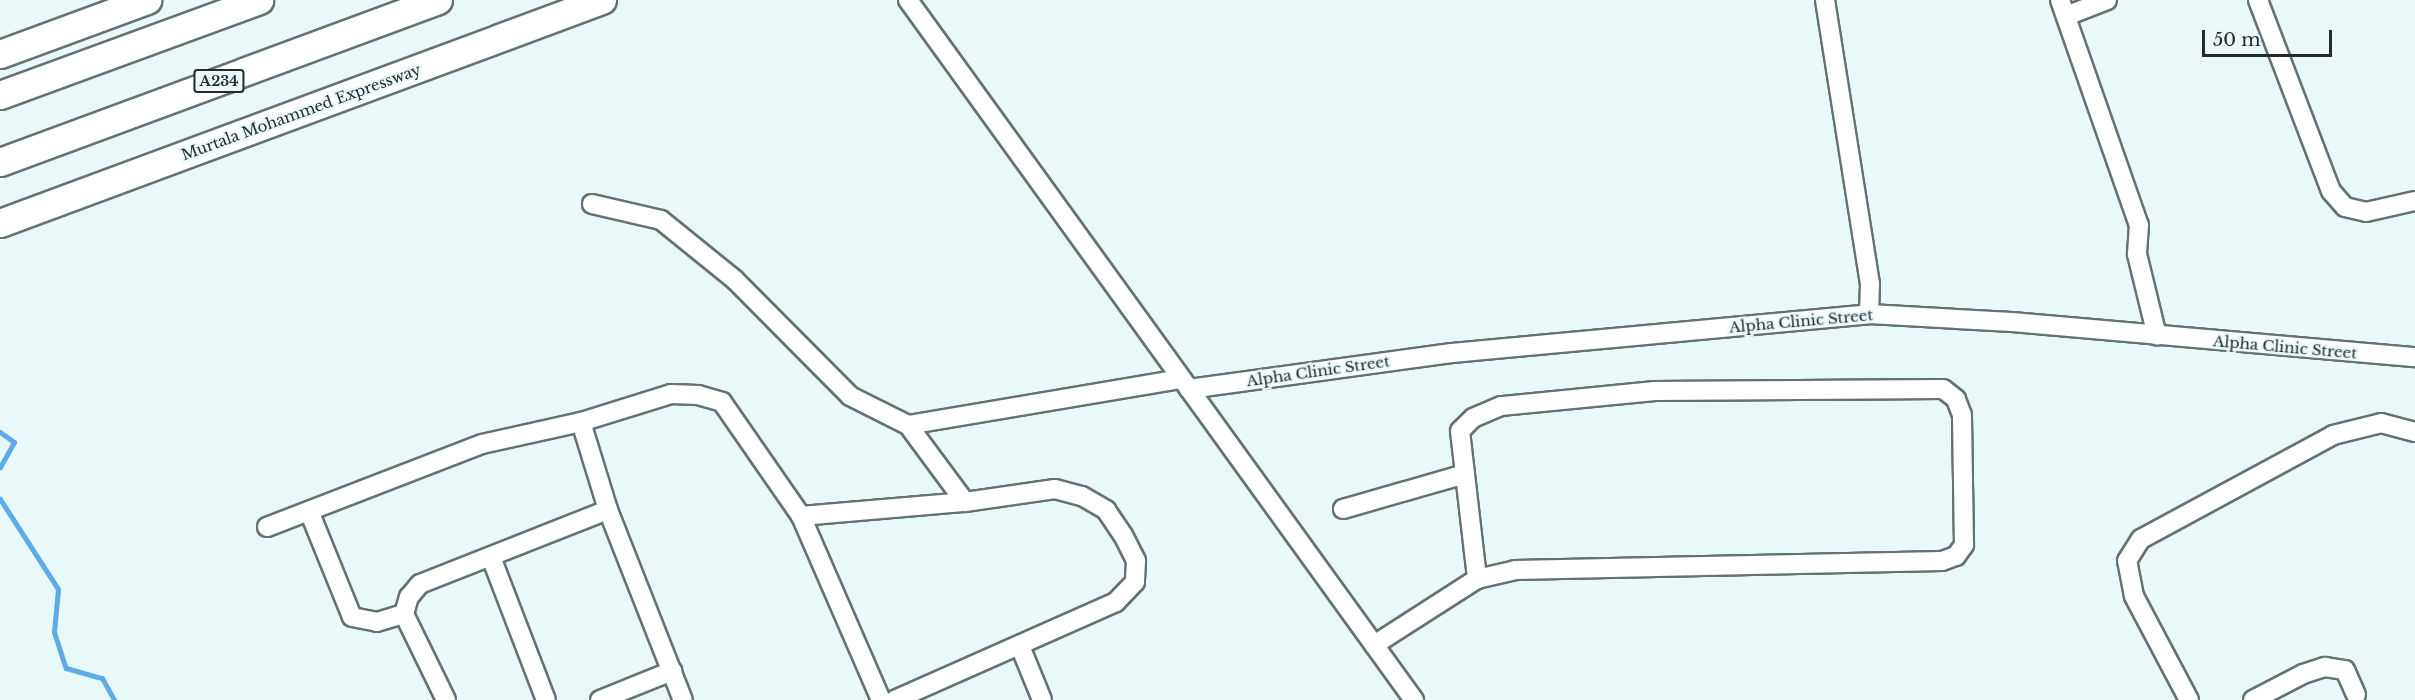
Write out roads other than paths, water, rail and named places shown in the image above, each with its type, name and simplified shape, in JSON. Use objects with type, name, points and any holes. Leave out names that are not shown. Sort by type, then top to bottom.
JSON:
[{"type":"highway","points":[[0,54],[147,0]]},
{"type":"highway","points":[[0,95],[259,0]]},
{"type":"highway","name":"A234","points":[[0,162],[438,0]]},
{"type":"highway","name":"Murtala Mohammed Expressway","points":[[0,223],[602,0]]},
{"type":"street","points":[[908,0],[1414,700]]},
{"type":"street","points":[[1825,0],[1870,284],[1869,314]]},
{"type":"street","points":[[2107,0],[2063,8],[2139,225],[2137,254],[2157,336]]},
{"type":"street","points":[[2258,0],[2331,191],[2345,207],[2366,212],[2415,201]]},
{"type":"street","points":[[592,204],[661,220],[735,280],[850,396],[908,425],[965,502]]},
{"type":"street","name":"Alpha Clinic Street","points":[[908,425],[1185,384],[1452,353],[1869,314],[2415,357]]},
{"type":"street","points":[[1374,645],[1478,579],[1515,570],[1942,561],[1956,556],[1964,545],[1962,415],[1956,399],[1943,389],[1655,391],[1501,406],[1473,418],[1460,431],[1478,579]]},
{"type":"street","points":[[267,527],[482,444],[581,422],[670,394],[698,395],[722,402],[801,516],[880,700]]},
{"type":"street","points":[[581,422],[608,510],[683,700]]},
{"type":"street","points":[[2189,700],[2134,596],[2127,561],[2141,539],[2333,435],[2381,423],[2415,432]]},
{"type":"street","points":[[1342,509],[1465,474]]},
{"type":"street","points":[[801,516],[965,502],[1055,489],[1082,496],[1106,510],[1136,561],[1135,582],[1116,602],[895,700]]},
{"type":"street","points":[[446,700],[404,614],[409,597],[420,584],[608,510]]},
{"type":"street","points":[[309,511],[352,617],[377,622],[404,614]]},
{"type":"street","points":[[491,557],[546,700]]},
{"type":"street","points":[[1020,646],[1042,700]]},
{"type":"street","points":[[2253,700],[2304,674],[2325,667],[2345,670],[2356,695]]},
{"type":"street","points":[[600,700],[672,671]]},
{"type":"waterway","points":[[0,432],[14,442],[0,467]]},
{"type":"waterway","points":[[0,499],[58,589],[54,632],[66,668],[102,678],[114,700]]}]
